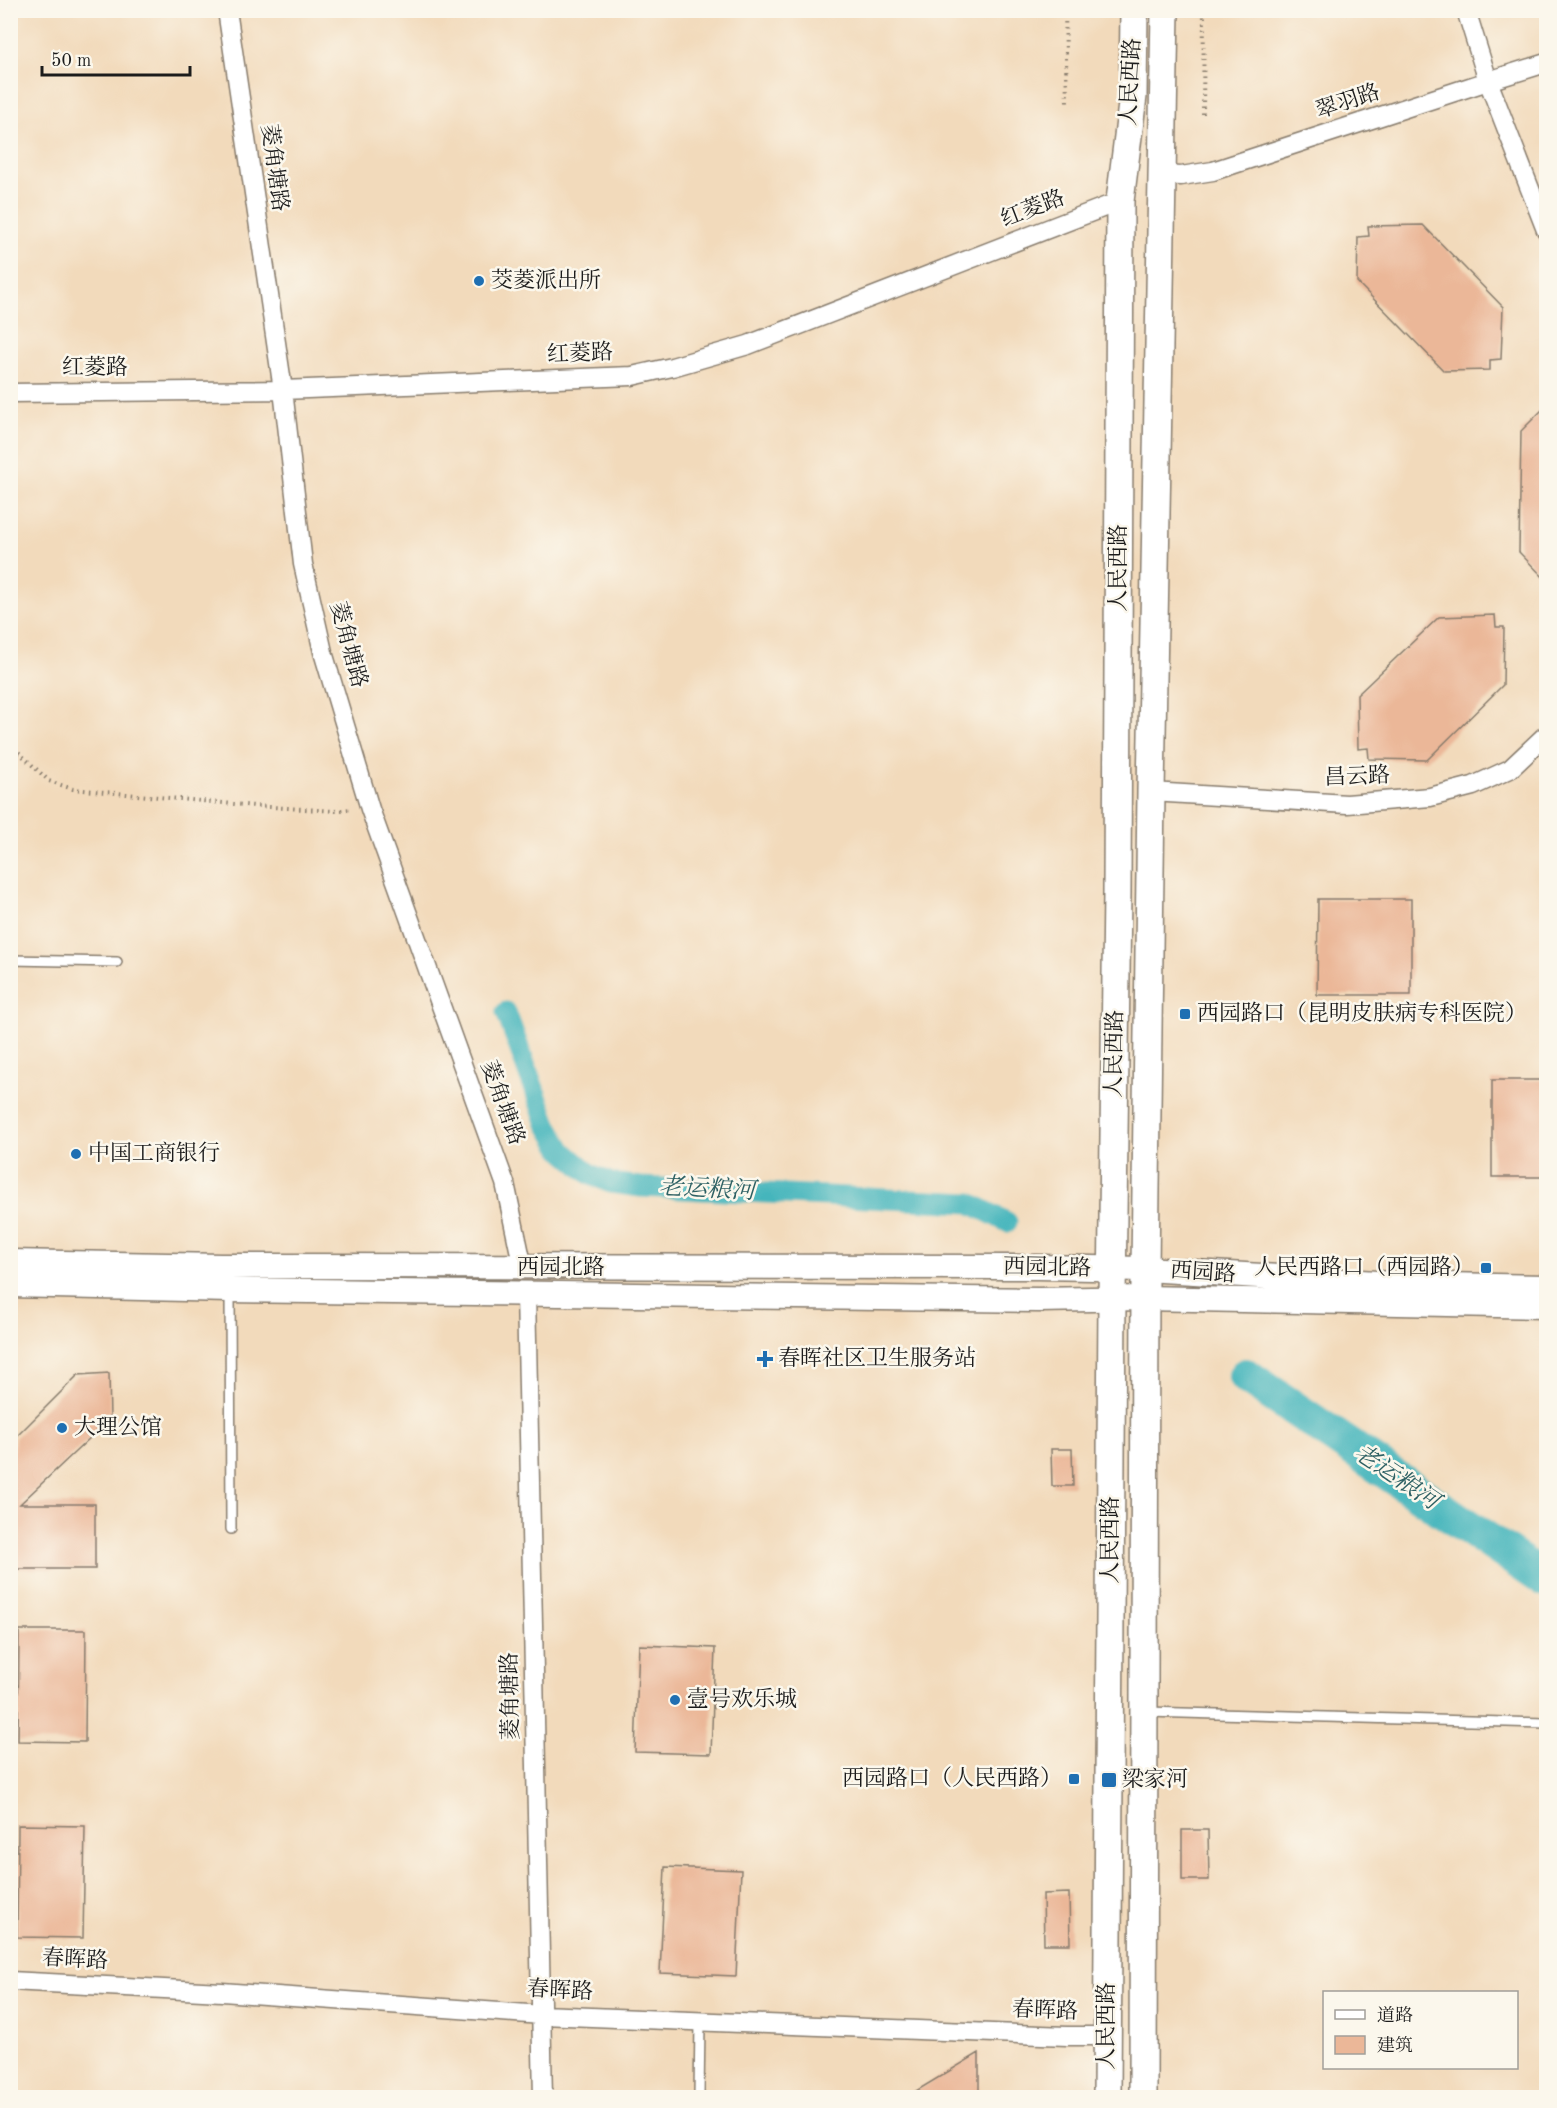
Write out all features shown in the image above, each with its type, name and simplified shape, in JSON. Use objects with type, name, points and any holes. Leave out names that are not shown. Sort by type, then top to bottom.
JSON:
[{"type":"main road","name":"人民西路","points":[[1107,2097],[1120,201],[1133,96],[1134,10]]},
{"type":"main road","name":"人民西路","points":[[1143,2097],[1144,1298],[1166,10]]},
{"type":"main road","name":"西园北路","points":[[10,1262],[523,1268],[1038,1267],[1112,1269]]},
{"type":"main road","name":"西园路","points":[[1112,1269],[1381,1283],[1546,1287]]},
{"type":"main road","name":"西园北路","points":[[10,1285],[1039,1300],[1112,1298]]},
{"type":"main road","name":"西园路","points":[[1112,1298],[1546,1306]]},
{"type":"street","name":"菱角塘路","points":[[227,10],[283,390],[303,564],[323,652],[370,808],[505,1183],[523,1268]]},
{"type":"street","points":[[1466,10],[1488,81],[1546,230]]},
{"type":"street","name":"翠羽路","points":[[1163,175],[1182,176],[1213,171],[1546,63]]},
{"type":"street","name":"红菱路","points":[[10,393],[283,390],[632,376],[748,345],[1120,201]]},
{"type":"street","name":"昌云路","points":[[1151,792],[1347,804],[1430,797],[1473,786],[1510,769],[1546,735]]},
{"type":"street","name":"菱角塘路","points":[[526,1293],[543,2097]]},
{"type":"street","name":"春晖路","points":[[10,1981],[234,1992],[542,2015],[1107,2036]]},
{"type":"lane","points":[[10,960],[117,962]]},
{"type":"lane","points":[[230,1290],[231,1529]]},
{"type":"lane","points":[[1144,1712],[1546,1723]]},
{"type":"lane","points":[[699,2097],[700,2022]]},
{"type":"path","points":[[1065,10],[1066,104]]},
{"type":"path","points":[[1203,114],[1204,10]]},
{"type":"path","points":[[10,744],[49,781],[73,789],[335,811],[370,808]]},
{"type":"building","points":[[1423,225],[1503,307],[1501,359],[1490,360],[1490,370],[1444,371],[1357,282],[1358,237],[1369,236],[1368,226]]},
{"type":"building","points":[[1546,406],[1546,580],[1519,552],[1521,431]]},
{"type":"building","points":[[1495,615],[1496,627],[1504,627],[1503,685],[1427,760],[1369,759],[1368,748],[1358,749],[1357,695],[1439,617]]},
{"type":"building","points":[[1318,899],[1411,899],[1411,995],[1317,995]]},
{"type":"building","points":[[1492,1080],[1546,1080],[1546,1177],[1492,1177]]},
{"type":"building","points":[[109,1373],[110,1419],[20,1504],[95,1504],[95,1569],[10,1569],[10,1475],[15,1438],[78,1375]]},
{"type":"building","points":[[1051,1449],[1072,1449],[1073,1486],[1052,1486]]},
{"type":"building","points":[[19,1630],[86,1630],[85,1742],[18,1741]]},
{"type":"building","name":"壹号欢乐城","points":[[639,1645],[715,1648],[711,1754],[635,1752]]},
{"type":"building","points":[[18,1825],[85,1826],[83,1938],[17,1937]]},
{"type":"building","points":[[1182,1830],[1208,1830],[1209,1880],[1182,1880]]},
{"type":"building","points":[[665,1867],[741,1870],[736,1976],[660,1973]]},
{"type":"building","points":[[1069,1893],[1070,1944],[1044,1944],[1043,1894]]},
{"type":"building","points":[[979,2053],[979,2097],[906,2097]]},
{"type":"waterway","name":"老运粮河","points":[[506,1012],[547,1124],[563,1151],[590,1174],[611,1183],[641,1187],[970,1203],[1007,1222]]},
{"type":"waterway","name":"老运粮河","points":[[1246,1376],[1546,1580]]},
{"type":"place","name":"茭菱派出所","points":[[479,281]]},
{"type":"place","name":"西园路口（昆明皮肤病专科医院）","points":[[1185,1014]]},
{"type":"place","name":"中国工商银行","points":[[76,1154]]},
{"type":"place","name":"人民西路口（西园路）","points":[[1486,1268]]},
{"type":"place","name":"春晖社区卫生服务站","points":[[765,1359]]},
{"type":"place","name":"大理公馆","points":[[62,1428]]},
{"type":"place","name":"壹号欢乐城","points":[[675,1700]]},
{"type":"place","name":"西园路口（人民西路）","points":[[1074,1779]]},
{"type":"place","name":"梁家河","points":[[1109,1780]]}]
